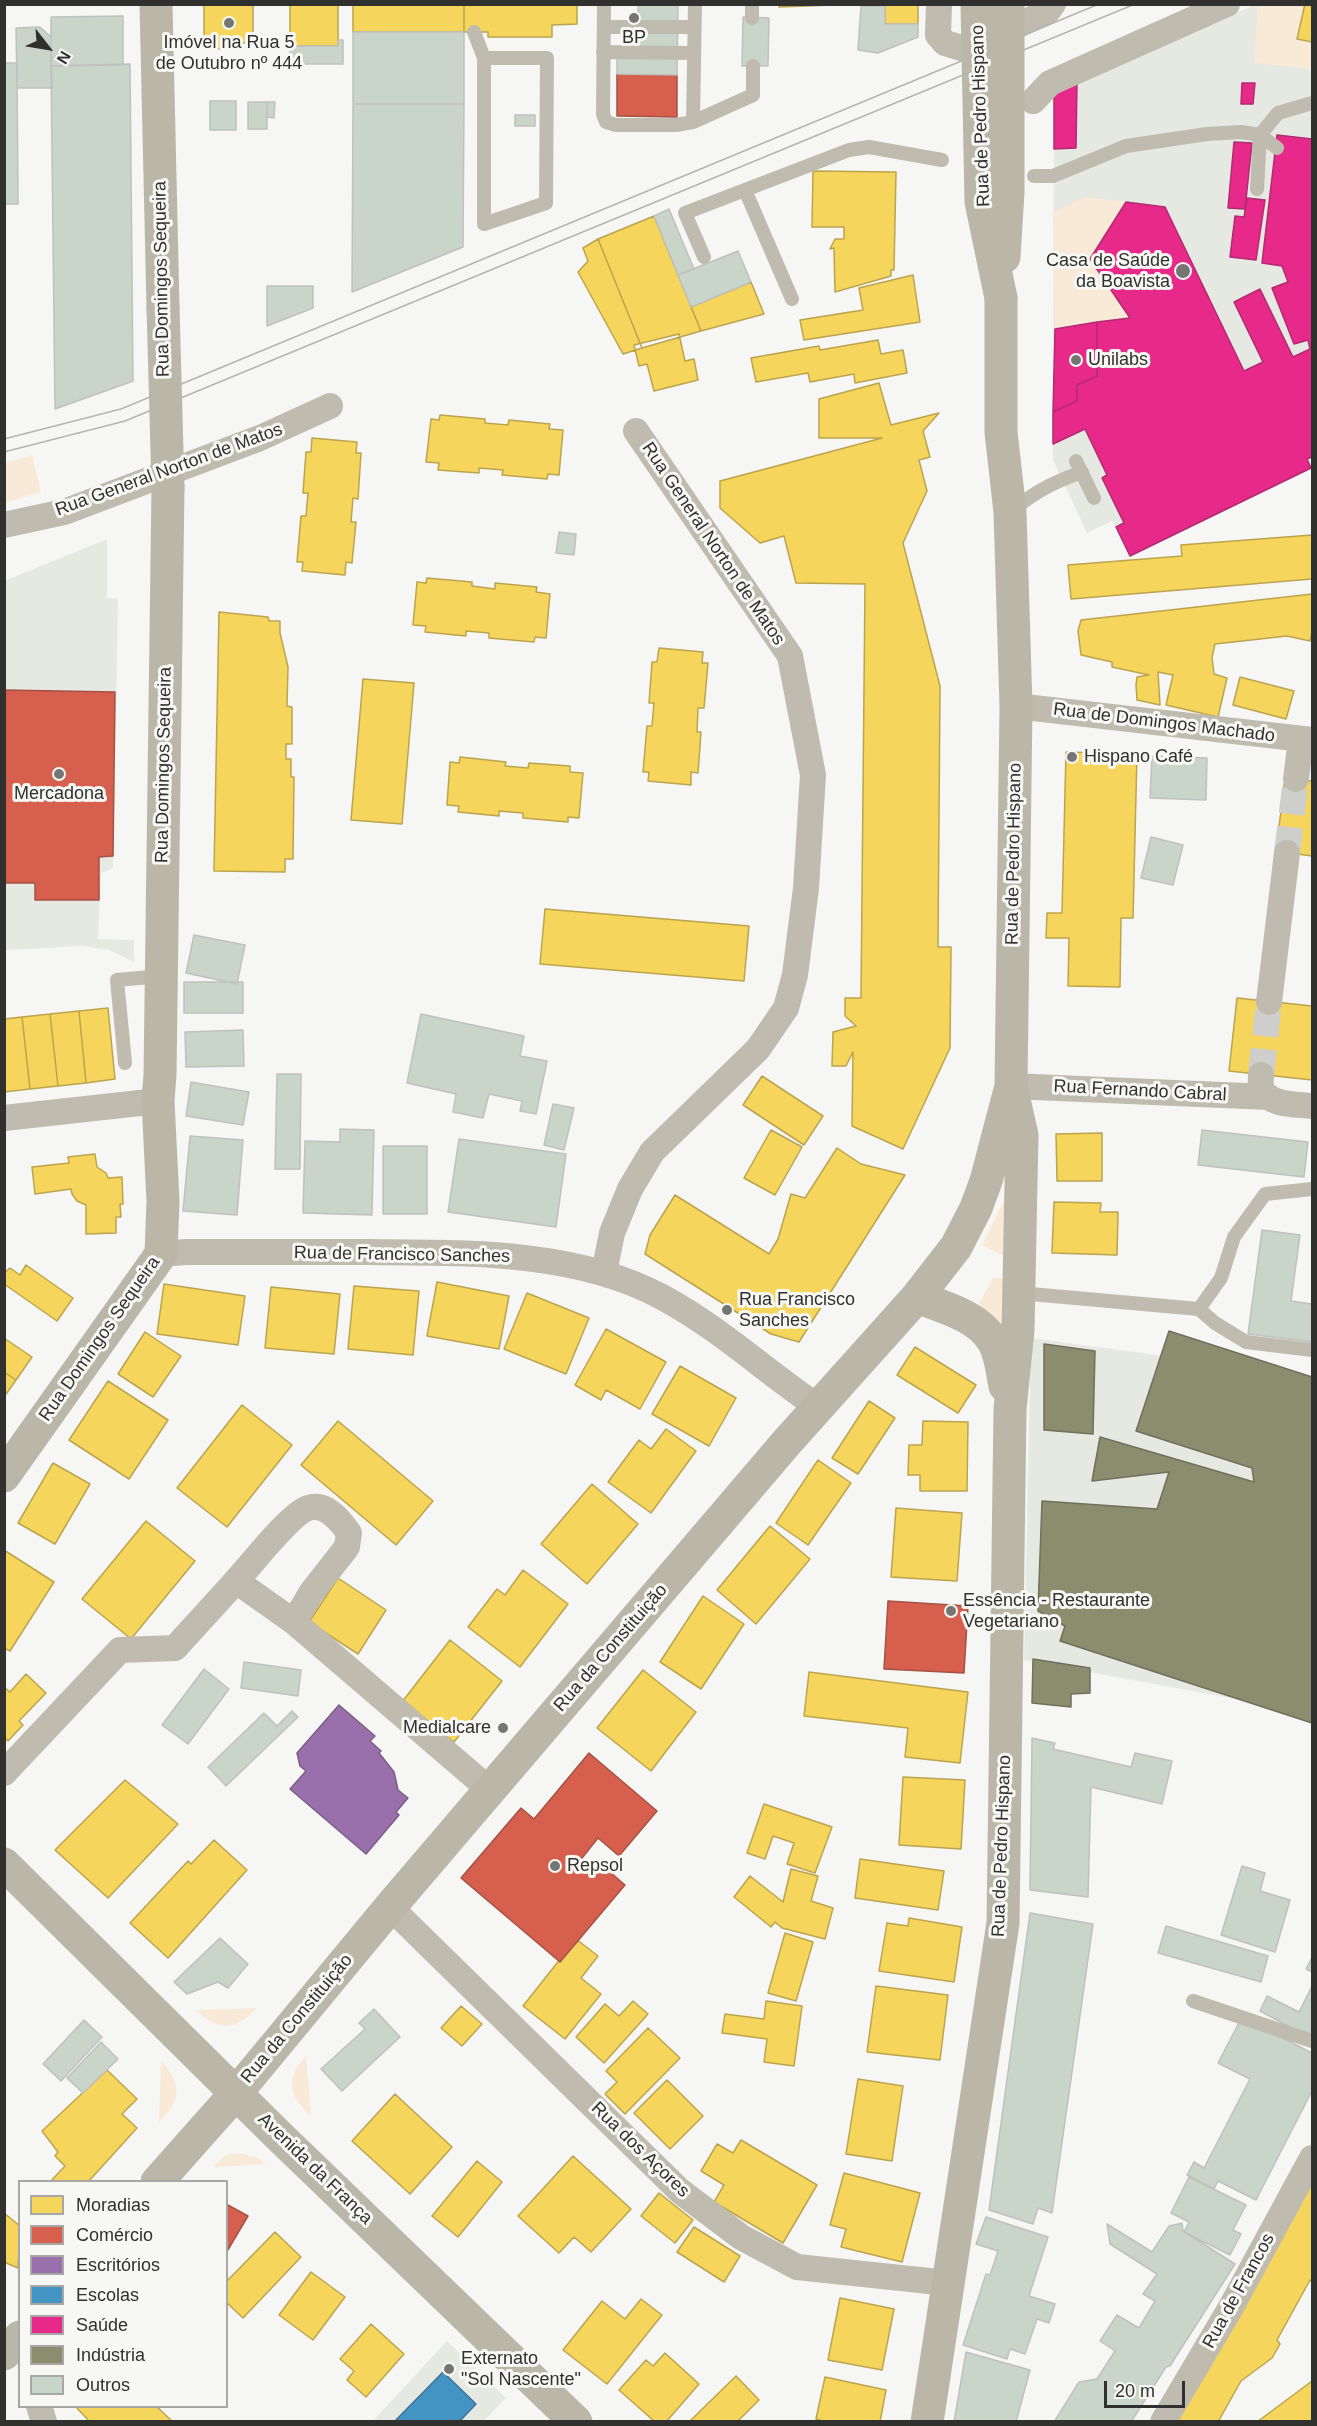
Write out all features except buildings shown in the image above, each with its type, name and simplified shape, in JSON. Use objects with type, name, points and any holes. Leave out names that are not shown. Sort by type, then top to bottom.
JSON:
[{"type":"main road","name":"Rua Domingos Sequeira","points":[[4,1476],[161,1254],[163,1201],[158,1101],[168,487],[156,4]]},
{"type":"main road","name":"Rua de Pedro Hispano","points":[[977,4],[981,202],[1001,298]]},
{"type":"main road","name":"Rua de Pedro Hispano","points":[[927,2421],[1003,1923],[1010,1409],[1018,1330],[1022,1135],[1011,1086],[1016,706],[1010,512],[1001,432],[1001,298],[1008,192],[1008,4]]},
{"type":"main road","name":"Rua da Constituição","points":[[158,2180],[236,2093],[390,1907],[818,1407],[917,1297],[956,1246],[976,1208],[986,1181],[1011,1086]]},
{"type":"main road","name":"Rua de Pedro Hispano","points":[[917,1297],[980,1326],[993,1341],[1000,1358],[1010,1409]]},
{"type":"main road","name":"Avenida da França","points":[[4,1864],[236,2093],[576,2421]]},
{"type":"main road","points":[[4,2354],[18,2339]]},
{"type":"street","points":[[939,4],[938,34],[945,43],[965,49],[1047,12],[1053,4]]},
{"type":"street","points":[[1033,101],[1050,83],[1227,4]]},
{"type":"street","name":"Rua General Norton de Matos","points":[[4,525],[64,512],[260,438],[330,406]]},
{"type":"street","name":"Rua General Norton de Matos","points":[[604,1273],[612,1233],[630,1189],[652,1152],[758,1049],[786,1008],[795,975],[806,888],[813,775],[790,656],[636,431]]},
{"type":"street","name":"Rua de Domingos Machado","points":[[1016,706],[1306,740]]},
{"type":"street","points":[[1296,779],[1306,740]]},
{"type":"street","points":[[1269,1002],[1287,853]]},
{"type":"street","name":"Rua Fernando Cabral","points":[[1011,1086],[1265,1086],[1279,1102],[1312,1106]]},
{"type":"street","points":[[4,1118],[158,1101]]},
{"type":"street","name":"Rua de Francisco Sanches","points":[[161,1254],[186,1252],[452,1253],[514,1256],[604,1273],[661,1296],[735,1344],[786,1385],[818,1407]]},
{"type":"street","points":[[4,1773],[120,1650],[175,1648],[296,1515],[309,1507],[323,1508],[338,1517],[349,1533],[347,1547],[311,1593],[294,1622]]},
{"type":"street","points":[[236,1581],[294,1622],[490,1791]]},
{"type":"street","name":"Rua dos Açores","points":[[390,1907],[680,2191],[741,2237],[797,2267],[948,2283]]},
{"type":"street","name":"Rua de Francos","points":[[1163,2421],[1230,2309],[1312,2158]]},
{"type":"lane","points":[[604,4],[603,114],[606,122],[616,125],[676,125],[693,122],[753,95],[753,66]]},
{"type":"lane","points":[[693,122],[695,4]]},
{"type":"lane","points":[[604,27],[694,27]]},
{"type":"lane","points":[[474,32],[484,58],[484,224],[546,203],[547,69],[547,58],[484,58]]},
{"type":"lane","points":[[603,52],[694,53]]},
{"type":"lane","points":[[1257,189],[1260,135],[1278,113],[1312,103]]},
{"type":"lane","points":[[1034,176],[1053,176],[1135,144],[1230,132],[1260,135],[1277,148]]},
{"type":"lane","points":[[704,257],[685,213],[849,150],[869,147],[942,160]]},
{"type":"lane","points":[[745,189],[792,299]]},
{"type":"lane","points":[[1010,512],[1032,494],[1079,467],[1094,498]]},
{"type":"lane","points":[[125,1063],[117,980],[161,976]]},
{"type":"lane","points":[[1199,1309],[1221,1278],[1234,1237],[1265,1194],[1312,1189]]},
{"type":"lane","points":[[1019,1293],[1199,1309],[1215,1323],[1246,1342],[1312,1350]]},
{"type":"lane","points":[[1193,2001],[1312,2041]]},
{"type":"shaded area","name":"Casa de Saúde da Boavista","points":[[1258,5],[1255,62],[1312,69],[1312,467],[1130,556],[1112,521],[1087,533],[1053,460],[1054,90]]},
{"type":"shaded area","points":[[1258,5],[1312,5],[1312,69],[1254,63]]},
{"type":"shaded area","points":[[1085,197],[1126,202],[1090,259],[1130,318],[1055,329],[1053,213]]},
{"type":"shaded area","points":[[32,455],[41,492],[5,503],[5,463]]},
{"type":"shaded area","points":[[107,539],[107,598],[118,599],[113,868],[101,873],[98,939],[134,940],[134,962],[109,950],[82,946],[5,950],[4,581]]},
{"type":"shaded area","points":[[1010,1188],[1012,1252],[1001,1255],[982,1245]]},
{"type":"shaded area","points":[[993,1278],[1012,1278],[1010,1330],[977,1307]]},
{"type":"shaded area","points":[[1031,1338],[1312,1376],[1312,1713],[1024,1660]]},
{"type":"shaded area","points":[[257,2008],[242,2021],[227,2026],[212,2022],[196,2010]]},
{"type":"shaded area","points":[[306,2056],[311,2116],[298,2101],[292,2087],[295,2072]]},
{"type":"shaded area","points":[[161,2061],[173,2077],[176,2092],[172,2107],[159,2122]]},
{"type":"shaded area","points":[[239,2153],[258,2158],[266,2164],[213,2167],[226,2155]]},
{"type":"shaded area","name":"Externato \"Sol Nascente\"","points":[[447,2341],[506,2398],[484,2421],[372,2422]]},
{"type":"tunnel","points":[[1287,853],[1296,779]]},
{"type":"tunnel","points":[[1261,1075],[1269,1002]]},
{"type":"tram line","points":[[4,439],[121,409],[1099,4]]},
{"type":"tram line","points":[[4,452],[125,421],[1135,4]]},
{"type":"place","name":"BP","points":[[634,18]]},
{"type":"place","name":"Imóvel na Rua 5 de Outubro nº 444","points":[[229,23]]},
{"type":"place","name":"Casa de Saúde da Boavista","points":[[1183,271]]},
{"type":"place","name":"Unilabs","points":[[1076,360]]},
{"type":"place","name":"Hispano Café","points":[[1072,757]]},
{"type":"place","name":"Mercadona","points":[[59,774]]},
{"type":"place","name":"Rua Francisco Sanches","points":[[727,1310]]},
{"type":"place","name":"Essência - Restaurante Vegetariano","points":[[951,1611]]},
{"type":"place","name":"Medialcare","points":[[503,1728]]},
{"type":"place","name":"Repsol","points":[[555,1866]]},
{"type":"place","name":"Externato \"Sol Nascente\"","points":[[449,2369]]}]
